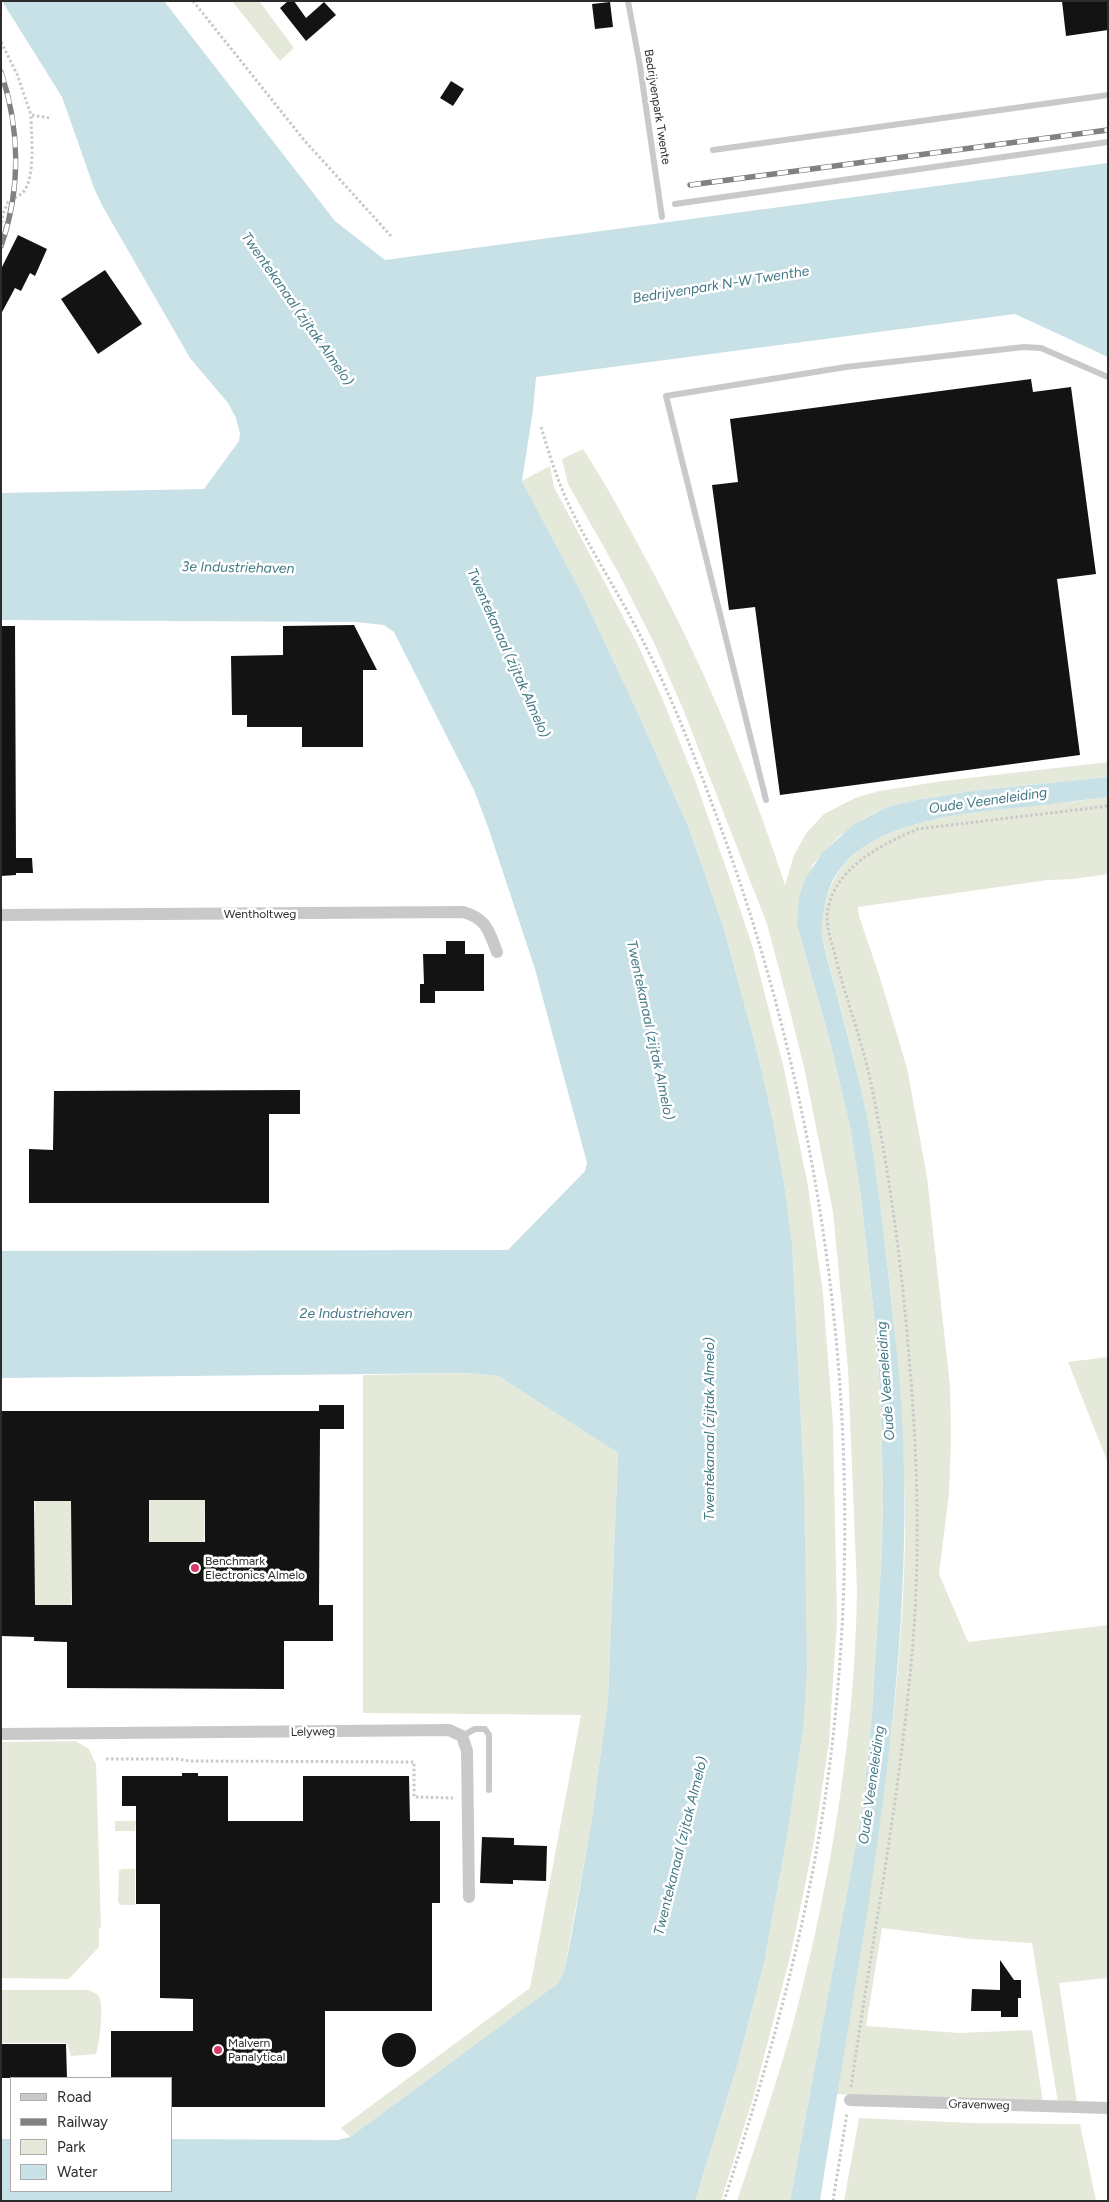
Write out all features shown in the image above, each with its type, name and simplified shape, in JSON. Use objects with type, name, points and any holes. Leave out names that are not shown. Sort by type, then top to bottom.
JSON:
[{"type":"street","name":"Wentholtweg","points":[[1,915],[463,912],[477,916],[489,931],[497,952]]},
{"type":"street","name":"Lelyweg","points":[[1,1734],[449,1730],[462,1736]]},
{"type":"street","points":[[462,1736],[467,1751],[469,1897]]},
{"type":"street","name":"Gravenweg","points":[[850,2100],[1108,2108]]},
{"type":"lane","name":"Bedrijvenpark Twente","points":[[628,1],[640,66],[662,216]]},
{"type":"lane","points":[[713,150],[1108,94]]},
{"type":"lane","points":[[675,204],[1108,142]]},
{"type":"lane","points":[[766,800],[666,396],[846,367],[1024,347],[1041,348],[1108,377]]},
{"type":"lane","points":[[462,1736],[474,1729],[485,1729],[490,1735],[488,1790]]},
{"type":"path","points":[[193,1],[304,140],[390,236]]},
{"type":"path","points":[[1,42],[18,74],[31,115],[30,178],[26,190],[8,202],[3,214],[1,228]]},
{"type":"path","points":[[31,115],[50,118]]},
{"type":"path","points":[[541,427],[569,505],[646,646],[668,695],[718,821],[748,906],[772,987],[808,1139],[822,1216],[831,1294],[841,1411],[844,1545],[842,1617],[832,1747],[815,1856],[774,2043],[724,2201]]},
{"type":"path","points":[[833,2201],[901,1762],[916,1581],[916,1478],[910,1358],[897,1238],[872,1087],[829,931],[827,911],[834,891],[847,874],[866,856],[891,841],[918,830],[1108,806]]},
{"type":"path","points":[[106,1758],[178,1759],[189,1761],[414,1762],[414,1797],[468,1798]]},
{"type":"green space","points":[[232,1],[259,1],[294,48],[280,61]]},
{"type":"green space","points":[[583,449],[606,485],[662,588],[702,671],[755,798],[785,885],[794,855],[807,832],[824,814],[855,798],[879,791],[943,781],[1108,762],[1108,777],[972,791],[916,800],[887,807],[867,817],[838,837],[813,864],[797,925],[830,1041],[850,1127],[860,1189],[876,1333],[881,1406],[883,1495],[882,1550],[872,1713],[863,1806],[790,2201],[737,2201],[783,2057],[810,1958],[831,1854],[852,1696],[857,1590],[848,1369],[833,1212],[804,1067],[767,924],[683,709],[654,643],[618,572],[568,484],[562,459]]},
{"type":"green space","points":[[550,466],[554,487],[637,643],[662,698],[695,780],[753,948],[784,1069],[808,1186],[823,1294],[833,1424],[837,1620],[829,1743],[814,1841],[791,1953],[754,2095],[721,2201],[695,2201],[738,2063],[764,1963],[788,1831],[803,1730],[804,1481],[792,1243],[784,1182],[772,1116],[757,1051],[724,929],[688,826],[583,596],[522,481]]},
{"type":"green space","points":[[1108,797],[1108,874],[1074,879],[1048,880],[858,907],[859,916],[907,1068],[927,1177],[950,1386],[949,1493],[939,1574],[968,1642],[1108,1625],[1108,1978],[1059,1983],[1077,2103],[1058,2103],[1032,1943],[972,1939],[882,1928],[866,2026],[959,2033],[1032,2030],[1043,2103],[971,2102],[836,2094],[853,1996],[888,1764],[904,1585],[905,1500],[899,1380],[877,1183],[862,1094],[823,939],[823,912],[836,876],[852,856],[874,841],[900,829],[958,815]]},
{"type":"green space","points":[[1108,1357],[1108,1463],[1068,1362]]},
{"type":"green space","points":[[468,1373],[498,1376],[618,1453],[608,1700],[591,1825],[564,1972],[557,1984],[350,2137],[341,2128],[530,1988],[581,1715],[363,1713],[363,1375]]},
{"type":"green space","points":[[149,1500],[205,1500],[204,1542],[149,1542]]},
{"type":"green space","points":[[35,1501],[71,1501],[71,1605],[35,1605]]},
{"type":"green space","points":[[75,1741],[89,1749],[96,1764],[101,1928],[99,1928],[99,1947],[69,1979],[1,1978],[1,1742]]},
{"type":"green space","points":[[115,1821],[136,1821],[135,1831],[115,1831]]},
{"type":"green space","points":[[122,1869],[135,1869],[135,1905],[121,1905],[118,1902],[119,1871]]},
{"type":"green space","points":[[1,1990],[88,1990],[98,1995],[101,2010],[100,2035],[96,2054],[71,2056],[67,2043],[1,2043]]},
{"type":"green space","points":[[859,2118],[971,2123],[1080,2124],[1096,2201],[844,2201]]},
{"type":"water","points":[[2,1],[164,1],[335,221],[385,260],[1108,163],[1108,357],[1015,314],[536,377],[522,481],[583,596],[688,826],[724,929],[757,1051],[772,1116],[784,1182],[792,1243],[804,1481],[807,1669],[803,1730],[788,1831],[764,1963],[738,2063],[695,2201],[1,2201],[1,2139],[10,2139],[10,2192],[172,2192],[172,2139],[338,2140],[350,2137],[557,1984],[564,1972],[571,1938],[591,1825],[608,1700],[618,1453],[498,1376],[468,1373],[1,1378],[1,1251],[508,1250],[585,1171],[587,1163],[535,969],[488,827],[474,790],[394,632],[384,625],[355,622],[1,620],[1,493],[204,489],[239,441],[240,434],[236,418],[228,403],[190,358],[103,207],[94,188],[62,97]]},
{"type":"water","name":"Oude Veeneleiding","points":[[1108,777],[1108,797],[950,816],[919,823],[890,833],[865,846],[844,864],[830,887],[825,904],[822,935],[867,1116],[885,1244],[897,1354],[904,1461],[903,1567],[897,1673],[886,1779],[855,1991],[820,2201],[790,2201],[863,1806],[872,1713],[882,1550],[883,1495],[881,1406],[876,1333],[860,1189],[850,1127],[830,1041],[797,925],[799,898],[804,881],[822,853],[853,825],[887,807],[916,800],[972,791]]},
{"type":"building","points":[[288,1],[294,1],[306,18],[324,2],[336,15],[306,41],[280,8]]},
{"type":"building","points":[[1062,1],[1108,1],[1108,30],[1066,36]]},
{"type":"building","points":[[610,2],[613,27],[595,29],[592,4]]},
{"type":"building","points":[[451,81],[464,89],[453,106],[440,98]]},
{"type":"building","points":[[18,235],[47,249],[35,276],[30,273],[21,291],[15,288],[1,314],[1,269]]},
{"type":"building","points":[[105,270],[142,324],[98,354],[61,299]]},
{"type":"building","points":[[1031,379],[1033,392],[1071,387],[1096,574],[1057,579],[1080,755],[780,795],[755,607],[729,610],[712,485],[738,482],[730,419]]},
{"type":"building","points":[[354,625],[377,670],[363,670],[363,747],[302,747],[302,727],[247,727],[247,715],[232,715],[231,656],[283,655],[283,626]]},
{"type":"building","points":[[1,626],[15,626],[16,858],[32,858],[33,873],[16,873],[16,875],[1,876]]},
{"type":"building","points":[[446,941],[465,941],[465,954],[484,954],[484,991],[435,991],[435,1003],[420,1003],[420,984],[424,984],[423,954],[446,954]]},
{"type":"building","points":[[300,1090],[300,1114],[269,1114],[269,1203],[29,1203],[29,1149],[53,1150],[54,1091]]},
{"type":"building","name":"Benchmark Electronics Almelo","points":[[319,1405],[344,1405],[344,1429],[320,1429],[319,1605],[333,1605],[333,1641],[284,1641],[284,1689],[67,1688],[67,1642],[34,1641],[34,1637],[1,1636],[1,1411],[319,1411]],"holes":[[[149,1500],[205,1500],[205,1542],[149,1542]],[[34,1501],[71,1501],[72,1605],[35,1605]]]},
{"type":"building","points":[[182,1773],[198,1773],[198,1776],[228,1776],[228,1821],[303,1821],[303,1776],[409,1776],[410,1821],[440,1821],[440,1903],[432,1903],[432,2011],[325,2011],[325,2107],[172,2107],[172,2077],[111,2077],[111,2031],[193,2031],[193,1999],[160,1998],[160,1904],[136,1904],[136,1806],[122,1806],[122,1776],[182,1776]]},
{"type":"building","points":[[482,1837],[514,1838],[514,1845],[547,1846],[546,1881],[513,1880],[513,1884],[480,1883]]},
{"type":"building","points":[[1000,1960],[1014,1980],[1021,1980],[1021,1998],[1018,1998],[1018,2017],[1001,2017],[1001,2011],[971,2011],[972,1989],[1000,1990]]},
{"type":"building","points":[[399,2033],[406,2034],[411,2038],[415,2043],[415,2057],[411,2062],[406,2066],[399,2067],[392,2066],[387,2062],[383,2057],[382,2050],[383,2043],[387,2038],[392,2034]]},
{"type":"building","points":[[1,2044],[66,2044],[67,2077],[1,2078]]},
{"type":"railway","points":[[1,72],[12,115],[16,159],[12,203],[1,246]]},
{"type":"railway","points":[[690,185],[1108,130]]},
{"type":"place","name":"Benchmark Electronics Almelo","points":[[195,1568]]},
{"type":"place","name":"Malvern Panalytical","points":[[218,2050]]},
{"type":"water label","name":"Bedrijvenpark N-W Twenthe","points":[[721,285]]},
{"type":"water label","name":"Twentekanaal (zijtak Almelo)","points":[[297,309]]},
{"type":"water label","name":"3e Industriehaven","points":[[238,568]]},
{"type":"water label","name":"Twentekanaal (zijtak Almelo)","points":[[508,653]]},
{"type":"water label","name":"Twentekanaal (zijtak Almelo)","points":[[650,1030]]},
{"type":"water label","name":"2e Industriehaven","points":[[356,1314]]},
{"type":"water label","name":"Twentekanaal (zijtak Almelo)","points":[[710,1429]]},
{"type":"water label","name":"Twentekanaal (zijtak Almelo)","points":[[681,1846]]}]
